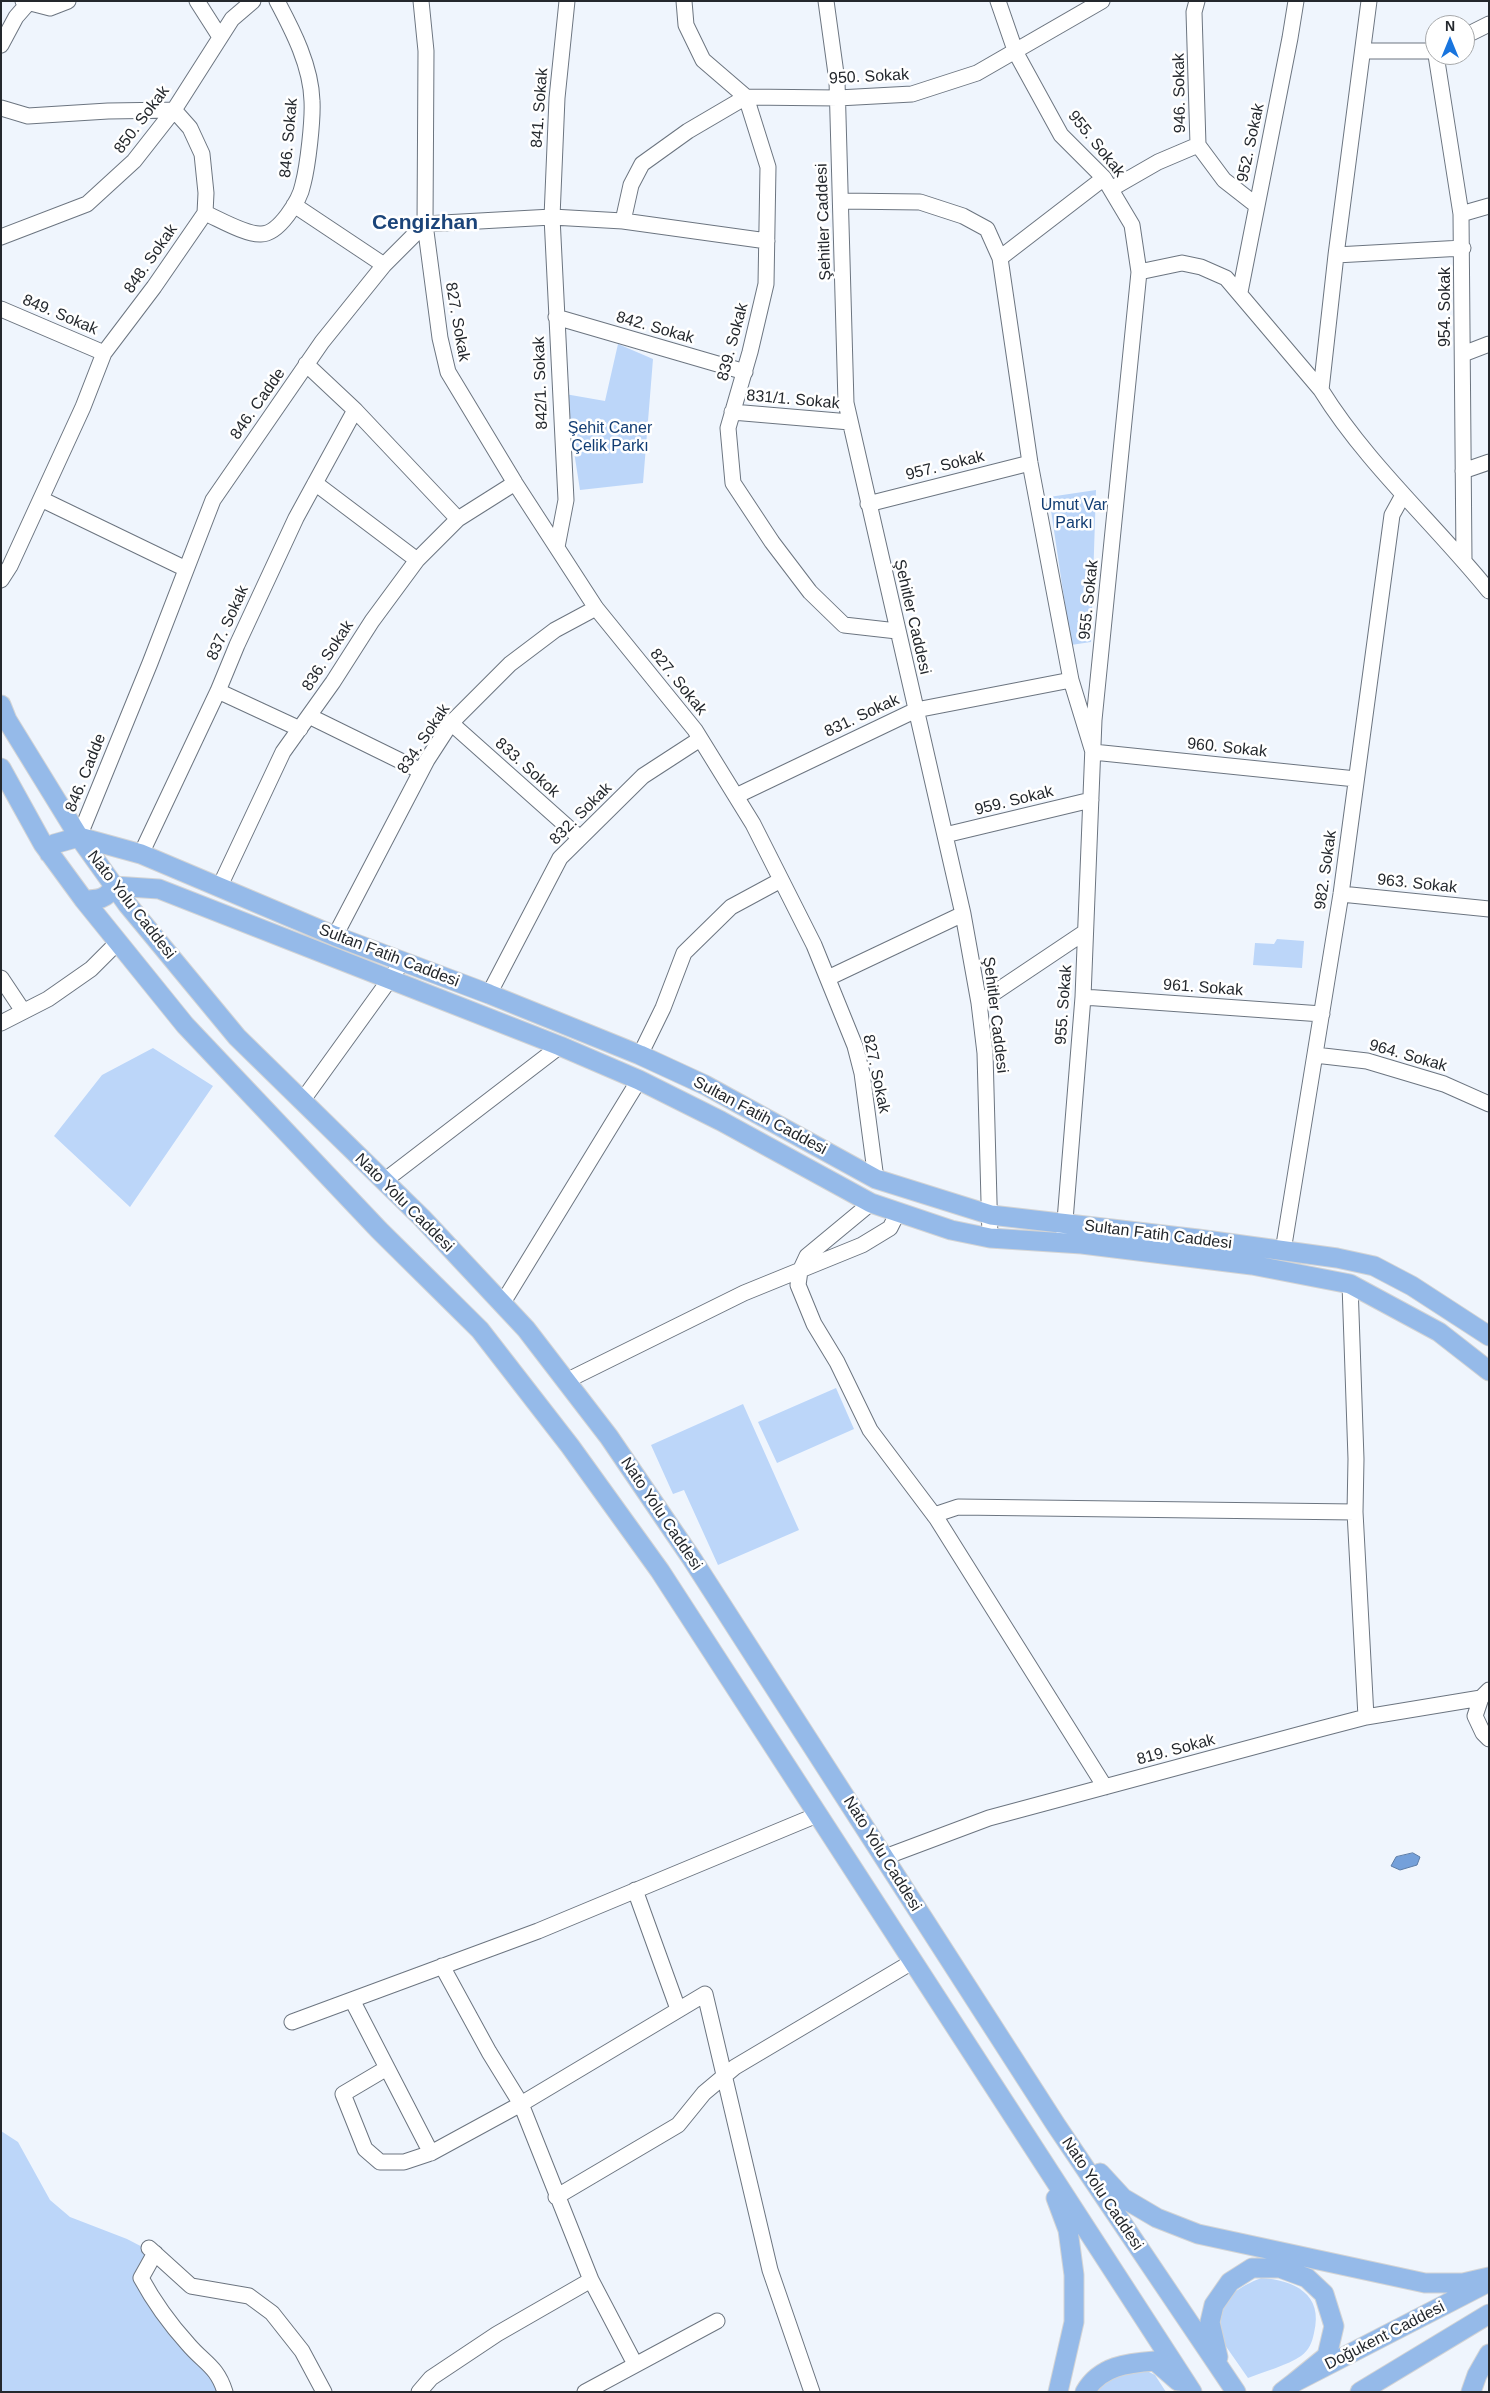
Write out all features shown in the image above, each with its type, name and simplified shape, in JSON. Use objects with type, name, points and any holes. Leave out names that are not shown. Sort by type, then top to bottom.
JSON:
[{"type":"main road","name":"Nato Yolu Caddesi","points":[[1,705],[7,720],[79,837],[114,886],[237,1037],[384,1182],[526,1329],[610,1437],[692,1559],[1056,2125],[1236,2392]]},
{"type":"main road","name":"Nato Yolu Caddesi","points":[[2,770],[49,853],[84,900],[185,1026],[379,1230],[480,1330],[570,1446],[660,1571],[1026,2139],[1192,2392]]},
{"type":"main road","points":[[49,853],[54,844],[79,837]]},
{"type":"main road","name":"Sultan Fatih Caddesi","points":[[79,837],[141,854],[335,936],[489,994],[640,1055],[705,1085],[876,1179],[990,1215],[1283,1251],[1374,1266],[1412,1286],[1489,1336]]},
{"type":"main road","points":[[84,900],[98,900],[110,895],[114,886]]},
{"type":"main road","name":"Sultan Fatih Caddesi","points":[[114,886],[159,889],[560,1046],[639,1080],[721,1121],[871,1203],[951,1230],[990,1238],[1062,1243],[1252,1265],[1350,1284],[1439,1332],[1489,1372]]},
{"type":"main road","points":[[1056,2125],[1123,2198],[1157,2218],[1198,2234],[1425,2283],[1463,2283],[1489,2277]]},
{"type":"main road","points":[[1026,2139],[1068,2230],[1074,2275],[1074,2322],[1058,2392]]},
{"type":"main road","points":[[1223,2372],[1214,2344],[1210,2322],[1214,2305],[1230,2282],[1252,2268],[1280,2268],[1307,2278],[1324,2294],[1334,2326],[1327,2356],[1288,2387]]},
{"type":"main road","name":"Doğukent Caddesi","points":[[1288,2387],[1489,2282]]},
{"type":"main road","name":"Doğukent Caddesi","points":[[1360,2392],[1489,2314]]},
{"type":"main road","points":[[1471,2392],[1477,2375],[1489,2354]]},
{"type":"main road","points":[[1085,2392],[1105,2370],[1129,2362],[1155,2361],[1192,2392]]},
{"type":"street","points":[[1,44],[27,2],[50,8],[68,1]]},
{"type":"street","points":[[197,1],[220,37]]},
{"type":"street","name":"850. Sokak","points":[[1,237],[86,204],[134,161],[174,110],[232,18],[253,1]]},
{"type":"street","name":"846. Sokak","points":[[204,213],[243,230],[262,234],[276,229],[294,205],[303,186],[312,101],[306,66],[290,26],[277,1]]},
{"type":"street","points":[[421,1],[426,51],[425,224],[552,218],[622,221],[767,241]]},
{"type":"street","name":"841. Sokak","points":[[552,218],[556,98],[568,1]]},
{"type":"street","points":[[622,221],[631,185],[642,164],[688,131],[746,96],[703,60],[686,25],[684,1]]},
{"type":"street","name":"Şehitler Caddesi","points":[[826,1],[838,98],[846,403],[963,914],[979,1003],[985,1053],[990,1238]]},
{"type":"street","name":"955. Sokak","points":[[998,1],[1016,53],[1061,135],[1107,183],[1132,225],[1139,272],[1094,720],[1083,997],[1062,1243]]},
{"type":"street","name":"950. Sokak","points":[[746,96],[838,98],[912,94],[977,73],[1016,53],[1102,1]]},
{"type":"street","name":"946. Sokak","points":[[1000,258],[1107,183],[1198,145],[1194,12],[1197,1]]},
{"type":"street","name":"952. Sokak","points":[[1240,292],[1296,1]]},
{"type":"street","points":[[1321,390],[1336,255],[1369,1]]},
{"type":"street","points":[[1475,31],[1489,24]]},
{"type":"street","points":[[1363,51],[1425,51]]},
{"type":"street","name":"954. Sokak","points":[[1438,65],[1461,214],[1463,248],[1464,560]]},
{"type":"street","name":"839. Sokak","points":[[746,96],[768,168],[766,284],[745,372],[728,428],[733,483],[772,542],[810,592],[844,625],[897,631]]},
{"type":"street","points":[[1,108],[28,116],[108,111],[174,110],[190,128],[202,154],[206,193],[204,213]]},
{"type":"street","points":[[1198,145],[1224,180],[1256,205]]},
{"type":"street","points":[[841,201],[920,202],[963,216],[987,229],[1000,258],[1030,463],[1071,680],[1093,752]]},
{"type":"street","points":[[294,205],[384,265]]},
{"type":"street","points":[[1461,214],[1489,206]]},
{"type":"street","name":"848. Sokak","points":[[1,580],[10,566],[83,407],[104,353],[154,287],[204,213]]},
{"type":"street","name":"842/1. Sokak","points":[[552,218],[566,500],[557,547]]},
{"type":"street","name":"846. Cadde","points":[[79,837],[150,663],[213,500],[306,364],[384,265],[425,224]]},
{"type":"street","name":"827. Sokak","points":[[425,224],[440,338],[448,372],[596,608],[700,739],[753,824],[814,945],[855,1046],[862,1073],[876,1179]]},
{"type":"street","points":[[1336,255],[1463,248]]},
{"type":"street","points":[[1139,272],[1182,263],[1200,266],[1226,278],[1240,292],[1321,390],[1334,410],[1403,495],[1464,560],[1489,591]]},
{"type":"street","name":"849. Sokak","points":[[1,309],[104,353]]},
{"type":"street","name":"842. Sokak","points":[[556,317],[745,372]]},
{"type":"street","points":[[1463,354],[1489,344]]},
{"type":"street","points":[[306,364],[355,410],[458,519]]},
{"type":"street","name":"837. Sokak","points":[[141,854],[218,691],[288,534],[355,410]]},
{"type":"street","name":"831/1. Sokak","points":[[732,412],[850,422]]},
{"type":"street","points":[[1463,471],[1489,462]]},
{"type":"street","name":"957. Sokak","points":[[868,504],[1030,463]]},
{"type":"street","points":[[315,483],[417,560]]},
{"type":"street","name":"836. Sokak","points":[[220,888],[284,752],[372,621],[417,560],[458,519],[516,483]]},
{"type":"street","name":"982. Sokak","points":[[1283,1251],[1341,894],[1392,515],[1403,495]]},
{"type":"street","points":[[41,499],[186,569]]},
{"type":"street","name":"834. Sokak","points":[[335,936],[421,772],[451,723],[510,664],[555,630],[596,608]]},
{"type":"street","name":"831. Sokak","points":[[736,796],[916,710],[1071,680]]},
{"type":"street","points":[[218,691],[300,729]]},
{"type":"street","points":[[309,716],[421,772]]},
{"type":"street","name":"833. Sokok","points":[[451,723],[580,838]]},
{"type":"street","name":"832. Sokak","points":[[489,994],[560,858],[642,776],[700,739]]},
{"type":"street","name":"960. Sokak","points":[[1093,752],[1356,779]]},
{"type":"street","name":"959. Sokak","points":[[944,836],[1091,800]]},
{"type":"street","points":[[640,1055],[663,1008],[684,953],[731,907],[781,880]]},
{"type":"street","name":"963. Sokak","points":[[1341,894],[1489,909]]},
{"type":"street","points":[[828,978],[963,914]]},
{"type":"street","points":[[979,1003],[1085,932]]},
{"type":"street","points":[[1,1023],[48,999],[91,969],[118,942]]},
{"type":"street","points":[[302,1101],[403,962]]},
{"type":"street","points":[[1,978],[23,1011]]},
{"type":"street","name":"961. Sokak","points":[[1083,997],[1322,1014]]},
{"type":"street","points":[[384,1182],[560,1046]]},
{"type":"street","name":"964. Sokak","points":[[1315,1055],[1367,1061],[1444,1084],[1489,1104]]},
{"type":"street","points":[[502,1304],[639,1080]]},
{"type":"street","points":[[871,1203],[807,1256],[800,1271],[798,1285],[814,1324],[837,1362],[870,1430],[934,1515],[1105,1787]]},
{"type":"street","points":[[566,1381],[744,1293],[862,1245],[890,1228],[898,1212]]},
{"type":"street","points":[[1350,1284],[1356,1512],[1366,1717]]},
{"type":"street","points":[[934,1515],[958,1508],[1356,1512]]},
{"type":"street","points":[[1485,1694],[1475,1716],[1483,1733],[1489,1739]]},
{"type":"street","name":"819. Sokak","points":[[885,1857],[989,1818],[1366,1717],[1485,1694]]},
{"type":"street","points":[[292,2022],[538,1930],[817,1815]]},
{"type":"street","points":[[635,1890],[678,2010]]},
{"type":"street","points":[[556,2197],[678,2125],[704,2093],[725,2074],[912,1962]]},
{"type":"street","points":[[442,1966],[489,2052],[521,2104],[556,2197],[591,2280],[635,2364]]},
{"type":"street","points":[[387,2068],[342,2094],[365,2149],[380,2162],[404,2162],[431,2153],[521,2104],[705,1994],[770,2270],[812,2392]]},
{"type":"street","points":[[352,2000],[431,2153]]},
{"type":"street","points":[[225,2392],[220,2376],[189,2346],[156,2306],[141,2278],[152,2251],[192,2286],[248,2296],[272,2313],[302,2351],[324,2392]]},
{"type":"street","points":[[419,2392],[431,2378],[497,2334],[591,2280]]},
{"type":"street","points":[[584,2392],[717,2321]]},
{"type":"green space","name":"Şehit Caner Çelik Parkı","points":[[618,344],[653,359],[643,483],[580,490],[565,394],[605,401]]},
{"type":"green space","name":"Umut Var Parkı","points":[[1096,490],[1091,642],[1071,645],[1049,497]]},
{"type":"green space","points":[[1277,939],[1304,941],[1302,968],[1253,965],[1255,943],[1274,944]]},
{"type":"green space","points":[[153,1048],[213,1086],[130,1207],[54,1136],[102,1075]]},
{"type":"green space","points":[[836,1388],[854,1429],[777,1463],[758,1422]]},
{"type":"green space","points":[[743,1404],[799,1530],[718,1565],[684,1490],[673,1494],[651,1445]]},
{"type":"green space","points":[[1,2131],[18,2142],[50,2200],[70,2217],[127,2239],[154,2253],[139,2278],[225,2392],[1,2392]]},
{"type":"green space","points":[[1261,2278],[1285,2282],[1304,2292],[1315,2308],[1316,2320],[1312,2340],[1304,2354],[1248,2378],[1218,2335],[1220,2317],[1222,2307],[1229,2297],[1244,2286]]},
{"type":"green space","points":[[1139,2367],[1155,2375],[1166,2392],[1093,2392],[1110,2374]]},
{"type":"water","points":[[1413,1853],[1420,1857],[1417,1865],[1400,1870],[1391,1866],[1396,1857]]},
{"type":"district","name":"Cengizhan","points":[[425,223]]}]
